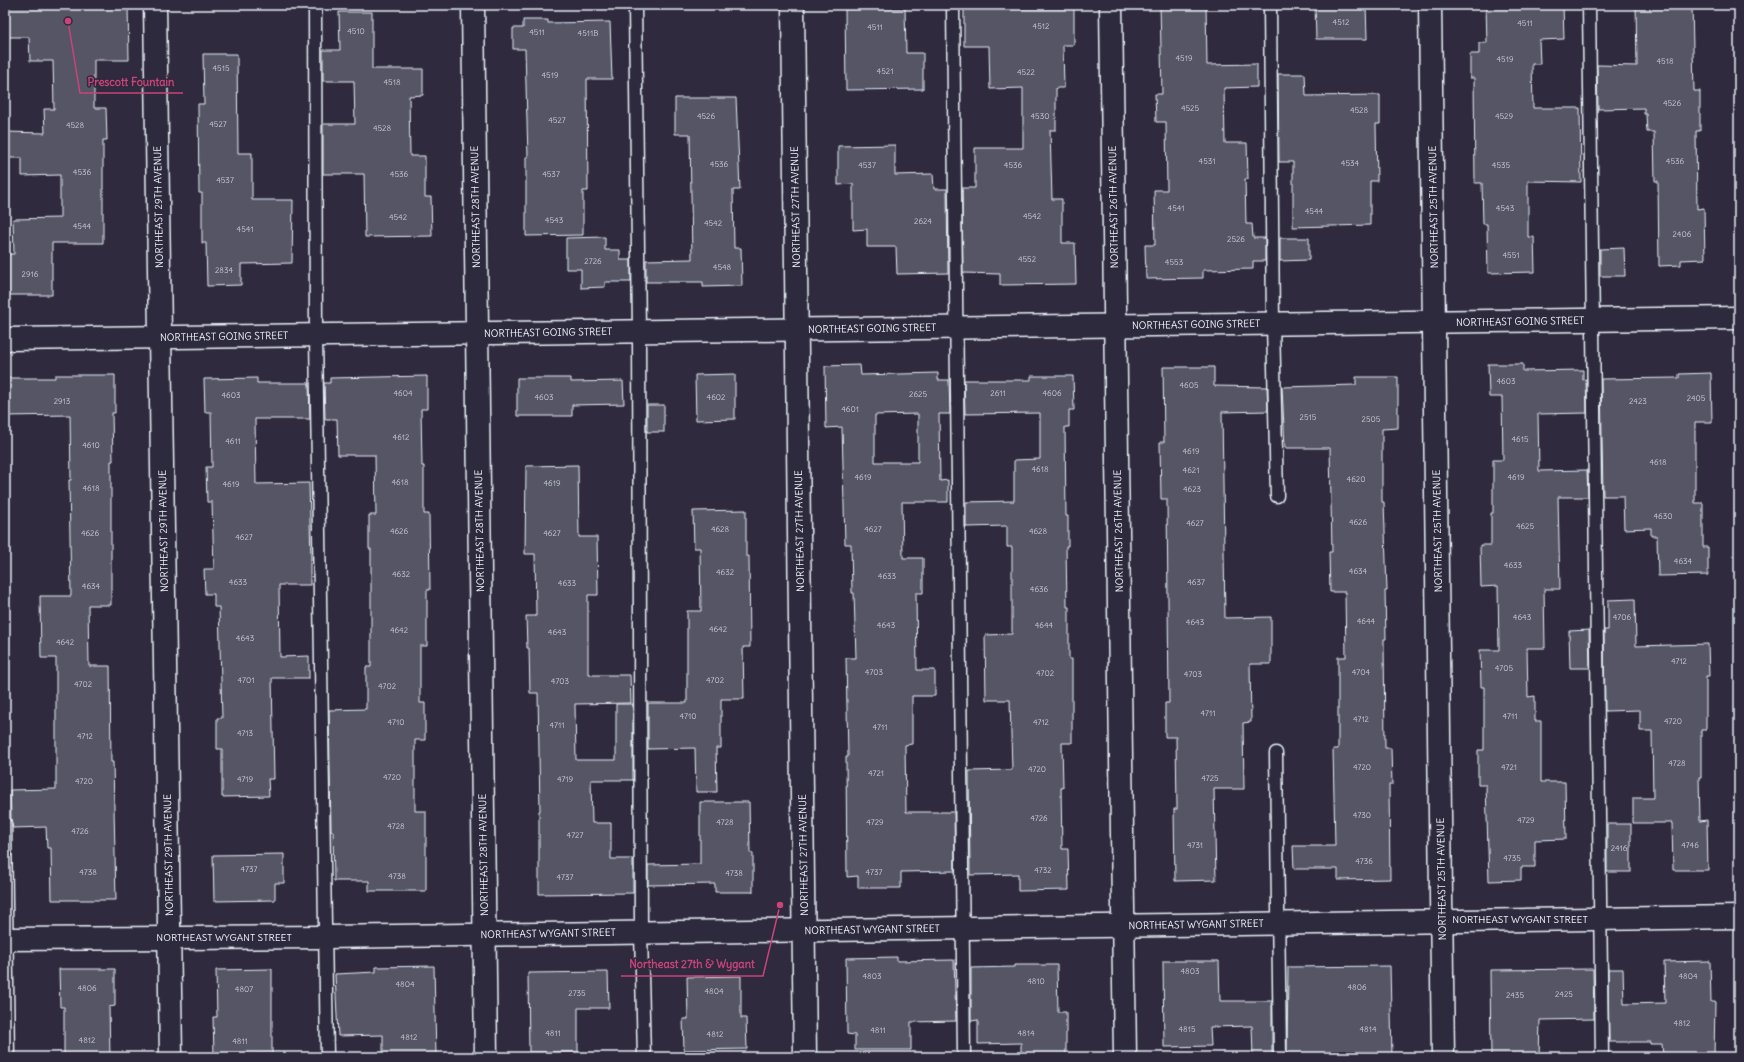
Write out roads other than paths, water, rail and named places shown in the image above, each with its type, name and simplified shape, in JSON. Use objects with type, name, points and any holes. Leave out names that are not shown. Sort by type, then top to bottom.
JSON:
[{"type":"street","name":"NORTHEAST 29TH AVENUE","points":[[155,5],[171,1057]]},
{"type":"street","name":"NORTHEAST 28TH AVENUE","points":[[473,5],[486,1057]]},
{"type":"street","name":"NORTHEAST 27TH AVENUE","points":[[793,5],[805,1057]]},
{"type":"street","name":"NORTHEAST 26TH AVENUE","points":[[1111,5],[1125,1057]]},
{"type":"street","name":"NORTHEAST 25TH AVENUE","points":[[1430,5],[1443,1057]]},
{"type":"street","name":"NORTHEAST GOING STREET","points":[[5,339],[1739,318]]},
{"type":"street","name":"NORTHEAST WYGANT STREET","points":[[6,939],[326,937],[484,933],[1739,917]]},
{"type":"lane","points":[[314,5],[316,335],[327,1057]]},
{"type":"lane","points":[[635,5],[639,331],[641,932],[644,1057]]},
{"type":"lane","points":[[953,5],[955,327],[964,1057]]},
{"type":"lane","points":[[1270,5],[1273,323],[1277,496]]},
{"type":"lane","points":[[1589,5],[1602,1057]]},
{"type":"lane","points":[[1276,753],[1277,923],[1280,1057]]},
{"type":"lane","points":[[5,824],[8,1057]]},
{"type":"place","name":"Prescott Fountain","points":[[68,21]]},
{"type":"place","name":"Northeast 27th & Wygant","points":[[780,905]]}]
